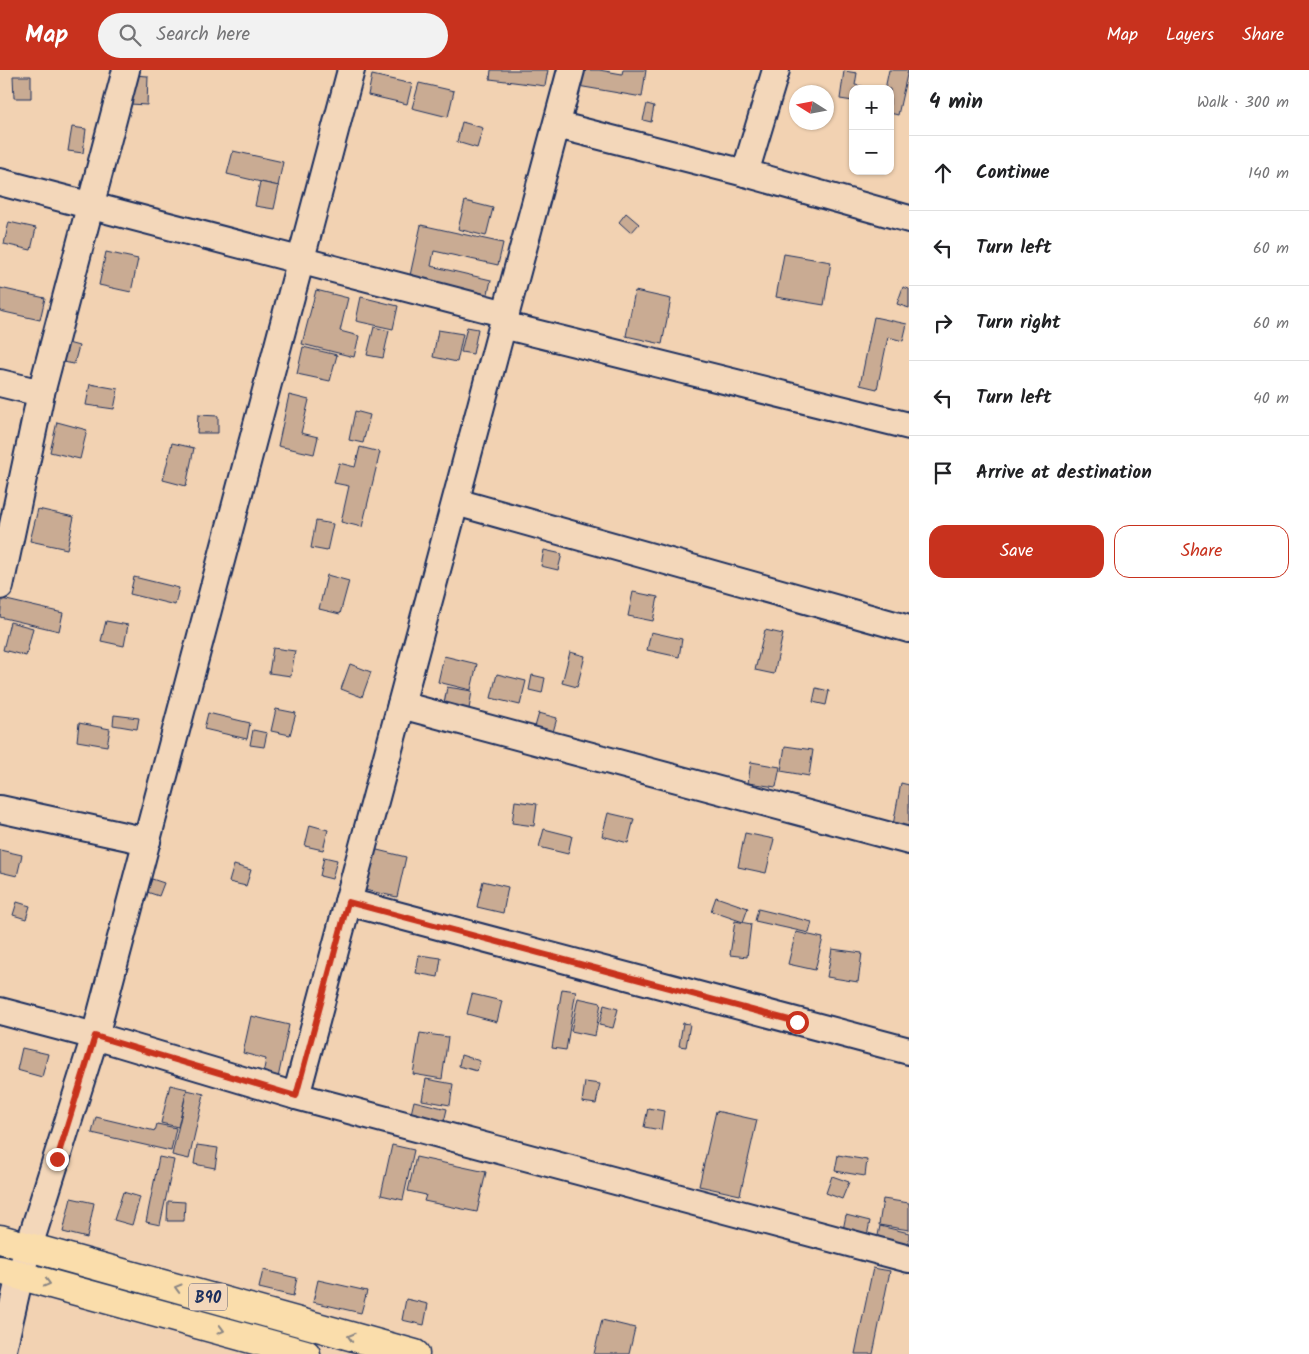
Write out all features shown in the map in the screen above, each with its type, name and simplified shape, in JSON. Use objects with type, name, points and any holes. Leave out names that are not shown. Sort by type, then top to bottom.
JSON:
[{"type":"main road","name":"B90","points":[[0,1239],[415,1354]]},
{"type":"main road","name":"B90","points":[[10,1273],[306,1354]]},
{"type":"street","points":[[0,586],[41,393],[92,206],[126,70]]},
{"type":"street","points":[[2,1354],[10,1273],[30,1246],[95,1036],[351,70]]},
{"type":"street","points":[[296,1096],[571,70]]},
{"type":"street","points":[[745,174],[776,70]]},
{"type":"street","points":[[557,125],[909,219]]},
{"type":"street","points":[[0,182],[300,260],[504,319],[909,426]]},
{"type":"street","points":[[0,384],[41,393]]},
{"type":"street","points":[[456,502],[909,629]]},
{"type":"street","points":[[401,705],[909,841]]},
{"type":"street","points":[[0,809],[147,842]]},
{"type":"street","points":[[348,902],[909,1051]]},
{"type":"street","points":[[0,1012],[95,1036],[296,1096],[909,1260]]},
{"type":"building","points":[[491,70],[548,70],[545,86],[490,79]]},
{"type":"building","points":[[581,70],[599,70],[622,74],[623,70],[646,70],[642,97],[578,86]]},
{"type":"building","points":[[889,70],[908,70],[898,115],[894,114],[894,85],[886,85]]},
{"type":"building","points":[[844,71],[857,73],[855,85],[849,85],[849,100],[840,99]]},
{"type":"building","points":[[132,75],[148,76],[147,105],[130,104]]},
{"type":"building","points":[[372,75],[412,84],[407,104],[368,95]]},
{"type":"building","points":[[13,76],[31,76],[31,98],[14,98]]},
{"type":"building","points":[[419,83],[454,91],[448,117],[412,108]]},
{"type":"building","points":[[647,104],[654,106],[651,122],[643,120]]},
{"type":"building","points":[[462,122],[483,128],[477,148],[457,142]]},
{"type":"building","points":[[72,127],[86,129],[83,153],[68,151]]},
{"type":"building","points":[[233,151],[283,162],[278,186],[227,174]]},
{"type":"building","points":[[260,182],[279,186],[274,209],[255,206]]},
{"type":"building","points":[[465,201],[493,208],[486,236],[458,229]]},
{"type":"building","points":[[626,213],[639,224],[631,233],[619,222]]},
{"type":"building","points":[[9,222],[36,228],[31,250],[4,244]]},
{"type":"building","points":[[421,225],[503,243],[498,265],[434,251],[431,266],[491,280],[487,298],[409,280]]},
{"type":"building","points":[[106,252],[138,259],[131,292],[99,285]]},
{"type":"building","points":[[784,254],[831,262],[824,305],[776,297]]},
{"type":"building","points":[[903,287],[909,289],[909,308],[897,304]]},
{"type":"building","points":[[0,288],[45,298],[40,320],[0,311]]},
{"type":"building","points":[[316,290],[348,298],[340,331],[359,336],[354,357],[302,344]]},
{"type":"building","points":[[635,291],[671,299],[662,344],[626,336]]},
{"type":"building","points":[[361,297],[398,306],[393,329],[356,321]]},
{"type":"building","points":[[874,317],[907,324],[903,341],[888,337],[877,389],[860,385]]},
{"type":"building","points":[[374,327],[389,331],[383,358],[367,355]]},
{"type":"building","points":[[467,327],[478,329],[473,354],[461,352]]},
{"type":"building","points":[[438,330],[463,334],[457,362],[433,357]]},
{"type":"building","points":[[68,343],[79,346],[74,364],[63,362]]},
{"type":"building","points":[[303,347],[337,355],[330,381],[297,374]]},
{"type":"building","points":[[90,384],[118,389],[114,409],[86,405]]},
{"type":"building","points":[[289,395],[309,400],[301,433],[318,437],[314,454],[278,446]]},
{"type":"building","points":[[355,411],[370,415],[363,443],[349,440]]},
{"type":"building","points":[[198,415],[218,416],[218,433],[197,433]]},
{"type":"building","points":[[57,422],[87,430],[80,459],[50,452]]},
{"type":"building","points":[[172,443],[194,448],[186,486],[163,480]]},
{"type":"building","points":[[360,447],[380,452],[362,527],[341,522],[349,486],[334,483],[339,463],[355,467]]},
{"type":"building","points":[[38,509],[74,517],[67,549],[30,541]]},
{"type":"building","points":[[316,521],[333,524],[327,551],[311,548]]},
{"type":"building","points":[[544,550],[562,554],[558,570],[541,566]]},
{"type":"building","points":[[327,575],[349,581],[340,614],[319,609]]},
{"type":"building","points":[[134,577],[179,588],[175,605],[130,594]]},
{"type":"building","points":[[633,592],[658,597],[653,621],[628,616]]},
{"type":"building","points":[[2,599],[63,613],[59,631],[0,617]]},
{"type":"building","points":[[106,621],[128,625],[124,646],[101,641]]},
{"type":"building","points":[[10,622],[33,628],[26,656],[3,650]]},
{"type":"building","points":[[765,630],[783,634],[774,674],[755,670]]},
{"type":"building","points":[[651,632],[682,639],[679,657],[647,650]]},
{"type":"building","points":[[273,648],[295,651],[291,676],[269,673]]},
{"type":"building","points":[[570,652],[585,656],[577,687],[562,683]]},
{"type":"building","points":[[444,656],[477,664],[471,690],[438,682]]},
{"type":"building","points":[[350,664],[371,672],[362,697],[341,689]]},
{"type":"building","points":[[497,674],[526,681],[520,705],[491,698]]},
{"type":"building","points":[[532,675],[545,678],[542,693],[529,690]]},
{"type":"building","points":[[447,687],[472,691],[469,709],[444,704]]},
{"type":"building","points":[[816,688],[829,691],[826,705],[813,702]]},
{"type":"building","points":[[276,709],[296,713],[290,735],[271,731]]},
{"type":"building","points":[[208,713],[250,723],[247,739],[204,729]]},
{"type":"building","points":[[539,713],[557,718],[553,732],[535,727]]},
{"type":"building","points":[[114,715],[139,718],[137,729],[113,725]]},
{"type":"building","points":[[79,723],[110,729],[107,746],[77,741]]},
{"type":"building","points":[[253,730],[267,733],[264,747],[250,745]]},
{"type":"building","points":[[785,746],[813,750],[809,776],[781,771]]},
{"type":"building","points":[[751,762],[780,767],[776,787],[748,783]]},
{"type":"building","points":[[901,783],[909,785],[909,828],[893,825]]},
{"type":"building","points":[[515,801],[537,804],[534,826],[512,823]]},
{"type":"building","points":[[608,813],[634,819],[628,843],[602,836]]},
{"type":"building","points":[[310,825],[328,830],[323,850],[305,846]]},
{"type":"building","points":[[544,829],[572,836],[568,854],[539,847]]},
{"type":"building","points":[[745,833],[774,839],[766,873],[738,867]]},
{"type":"building","points":[[369,848],[406,857],[397,897],[360,889]]},
{"type":"building","points":[[0,850],[22,855],[17,876],[0,872]]},
{"type":"building","points":[[324,857],[337,860],[332,879],[320,876]]},
{"type":"building","points":[[234,865],[251,870],[246,886],[229,882]]},
{"type":"building","points":[[152,879],[164,883],[159,896],[147,892]]},
{"type":"building","points":[[483,881],[508,887],[503,913],[477,907]]},
{"type":"building","points":[[716,897],[748,908],[743,922],[711,911]]},
{"type":"building","points":[[17,902],[30,906],[26,919],[13,915]]},
{"type":"building","points":[[758,909],[812,922],[809,933],[755,921]]},
{"type":"building","points":[[735,921],[751,924],[747,957],[730,955]]},
{"type":"building","points":[[796,932],[823,938],[815,970],[788,964]]},
{"type":"building","points":[[832,949],[862,953],[858,982],[827,977]]},
{"type":"building","points":[[419,955],[441,958],[438,977],[416,973]]},
{"type":"building","points":[[562,989],[576,991],[566,1050],[552,1048]]},
{"type":"building","points":[[472,994],[502,1001],[497,1022],[467,1014]]},
{"type":"building","points":[[578,998],[601,1003],[595,1036],[571,1031]]},
{"type":"building","points":[[604,1005],[618,1009],[613,1028],[599,1025]]},
{"type":"building","points":[[251,1016],[289,1025],[278,1078],[263,1074],[266,1059],[243,1053]]},
{"type":"building","points":[[683,1023],[690,1024],[686,1047],[679,1046]]},
{"type":"building","points":[[420,1033],[448,1037],[442,1079],[413,1074]]},
{"type":"building","points":[[22,1048],[48,1054],[42,1077],[17,1070]]},
{"type":"building","points":[[461,1055],[480,1061],[477,1071],[459,1066]]},
{"type":"building","points":[[426,1079],[453,1084],[450,1105],[422,1100]]},
{"type":"building","points":[[585,1082],[600,1084],[596,1104],[582,1102]]},
{"type":"building","points":[[170,1085],[187,1089],[178,1127],[161,1123]]},
{"type":"building","points":[[187,1090],[204,1094],[189,1159],[172,1155]]},
{"type":"building","points":[[414,1101],[447,1109],[443,1126],[410,1118]]},
{"type":"building","points":[[648,1108],[664,1111],[661,1130],[644,1127]]},
{"type":"building","points":[[716,1111],[757,1120],[740,1195],[699,1186]]},
{"type":"building","points":[[96,1117],[155,1131],[157,1124],[176,1128],[171,1151],[92,1133]]},
{"type":"building","points":[[197,1145],[218,1148],[215,1168],[194,1164]]},
{"type":"building","points":[[392,1145],[414,1150],[403,1200],[381,1195]]},
{"type":"building","points":[[838,1155],[867,1160],[865,1176],[835,1171]]},
{"type":"building","points":[[159,1157],[174,1160],[160,1225],[146,1222]]},
{"type":"building","points":[[416,1157],[486,1172],[477,1212],[424,1201],[426,1195],[408,1191]]},
{"type":"building","points":[[832,1176],[849,1182],[842,1199],[826,1193]]},
{"type":"building","points":[[123,1192],[140,1197],[132,1225],[114,1220]]},
{"type":"building","points":[[71,1198],[94,1203],[87,1238],[63,1232]]},
{"type":"building","points":[[883,1199],[909,1203],[909,1230],[879,1225]]},
{"type":"building","points":[[168,1201],[185,1202],[184,1221],[167,1221]]},
{"type":"building","points":[[846,1215],[870,1221],[867,1236],[843,1230]]},
{"type":"building","points":[[880,1226],[909,1233],[909,1247],[877,1240]]},
{"type":"building","points":[[873,1268],[890,1271],[873,1354],[855,1354]]},
{"type":"building","points":[[263,1270],[297,1278],[293,1296],[259,1288]]},
{"type":"building","points":[[318,1280],[367,1291],[361,1313],[313,1302]]},
{"type":"building","points":[[406,1299],[428,1304],[424,1325],[402,1320]]},
{"type":"building","points":[[602,1320],[635,1328],[629,1354],[594,1354]]},
{"type":"route","points":[[57,1159],[95,1036],[296,1096],[348,902],[797,1022]]}]
